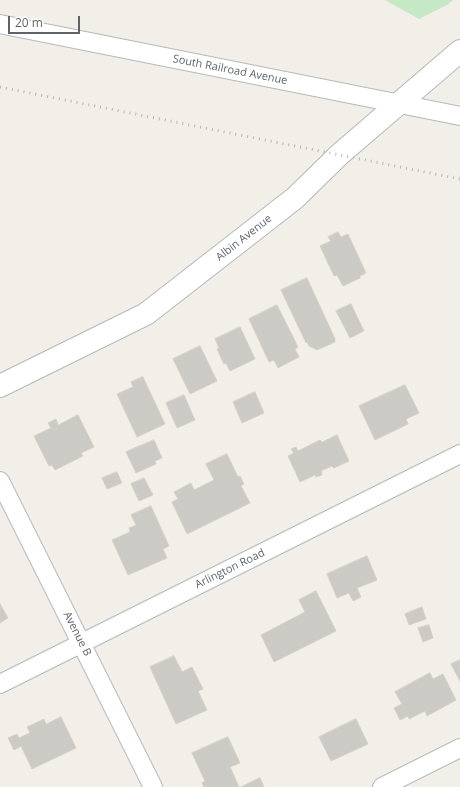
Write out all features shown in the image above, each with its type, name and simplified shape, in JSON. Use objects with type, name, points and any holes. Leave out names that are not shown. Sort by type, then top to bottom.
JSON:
[{"type":"street","name":"South Railroad Avenue","points":[[0,24],[460,116]]},
{"type":"street","name":"Albin Avenue","points":[[0,386],[146,314],[295,198],[340,154],[460,51]]},
{"type":"street","name":"Arlington Road","points":[[0,684],[460,454]]},
{"type":"street","name":"Avenue B","points":[[0,481],[154,787]]},
{"type":"street","points":[[382,787],[460,748]]},
{"type":"green space","points":[[385,0],[453,0],[447,5],[419,19]]},
{"type":"building","points":[[338,232],[341,237],[348,234],[366,273],[360,276],[360,278],[343,286],[337,275],[334,276],[320,246],[331,241],[328,237]]},
{"type":"building","points":[[307,278],[335,339],[335,342],[317,350],[309,346],[307,342],[306,343],[281,290]]},
{"type":"building","points":[[351,304],[364,331],[350,338],[336,311]]},
{"type":"building","points":[[277,305],[298,347],[295,349],[299,357],[278,368],[274,360],[269,362],[249,319]]},
{"type":"building","points":[[240,327],[255,359],[230,371],[226,363],[224,364],[217,349],[219,348],[215,339]]},
{"type":"building","points":[[200,346],[217,381],[190,394],[173,359]]},
{"type":"building","points":[[143,377],[165,424],[137,437],[117,394],[133,387],[131,382]]},
{"type":"building","points":[[405,385],[419,413],[406,419],[408,424],[375,440],[359,406]]},
{"type":"building","points":[[255,392],[264,413],[242,423],[233,402]]},
{"type":"building","points":[[184,395],[195,420],[177,428],[166,403]]},
{"type":"building","points":[[78,415],[94,447],[81,453],[83,456],[55,470],[52,465],[49,466],[34,436],[51,428],[48,423],[56,419],[58,425]]},
{"type":"building","points":[[337,435],[349,461],[334,468],[332,466],[321,471],[322,475],[316,477],[315,475],[300,482],[288,456],[294,453],[291,449],[296,447],[298,451],[320,440],[322,442]]},
{"type":"building","points":[[154,440],[162,458],[155,461],[156,464],[136,473],[126,452]]},
{"type":"building","points":[[227,454],[238,477],[240,476],[244,484],[241,486],[250,503],[187,534],[172,502],[178,499],[174,492],[191,483],[194,490],[214,480],[206,464]]},
{"type":"building","points":[[117,472],[122,483],[107,489],[102,478]]},
{"type":"building","points":[[144,478],[153,495],[139,501],[131,484]]},
{"type":"building","points":[[151,506],[169,546],[163,549],[167,558],[128,575],[112,540],[130,532],[129,528],[136,525],[131,515]]},
{"type":"building","points":[[367,556],[377,580],[357,588],[361,597],[353,601],[349,593],[337,598],[327,574]]},
{"type":"building","points":[[316,591],[336,631],[274,662],[261,635],[305,612],[299,600]]},
{"type":"building","points":[[0,604],[8,618],[0,623]]},
{"type":"building","points":[[422,607],[426,619],[409,625],[405,614]]},
{"type":"building","points":[[429,625],[433,638],[423,642],[418,628]]},
{"type":"building","points":[[174,656],[182,672],[192,667],[203,689],[198,691],[207,710],[176,724],[150,667]]},
{"type":"building","points":[[460,660],[460,681],[451,664]]},
{"type":"building","points":[[430,673],[433,679],[443,674],[456,700],[427,716],[425,711],[409,719],[408,716],[400,720],[394,708],[402,704],[395,692]]},
{"type":"building","points":[[61,717],[76,748],[32,769],[21,746],[14,750],[8,738],[17,734],[19,738],[30,733],[27,727],[44,719],[46,724]]},
{"type":"building","points":[[356,719],[368,744],[331,761],[319,737]]},
{"type":"building","points":[[228,737],[240,763],[230,767],[239,787],[204,787],[202,783],[205,781],[192,753]]},
{"type":"building","points":[[260,778],[264,787],[241,787]]},
{"type":"railway","points":[[0,87],[460,179]]}]
